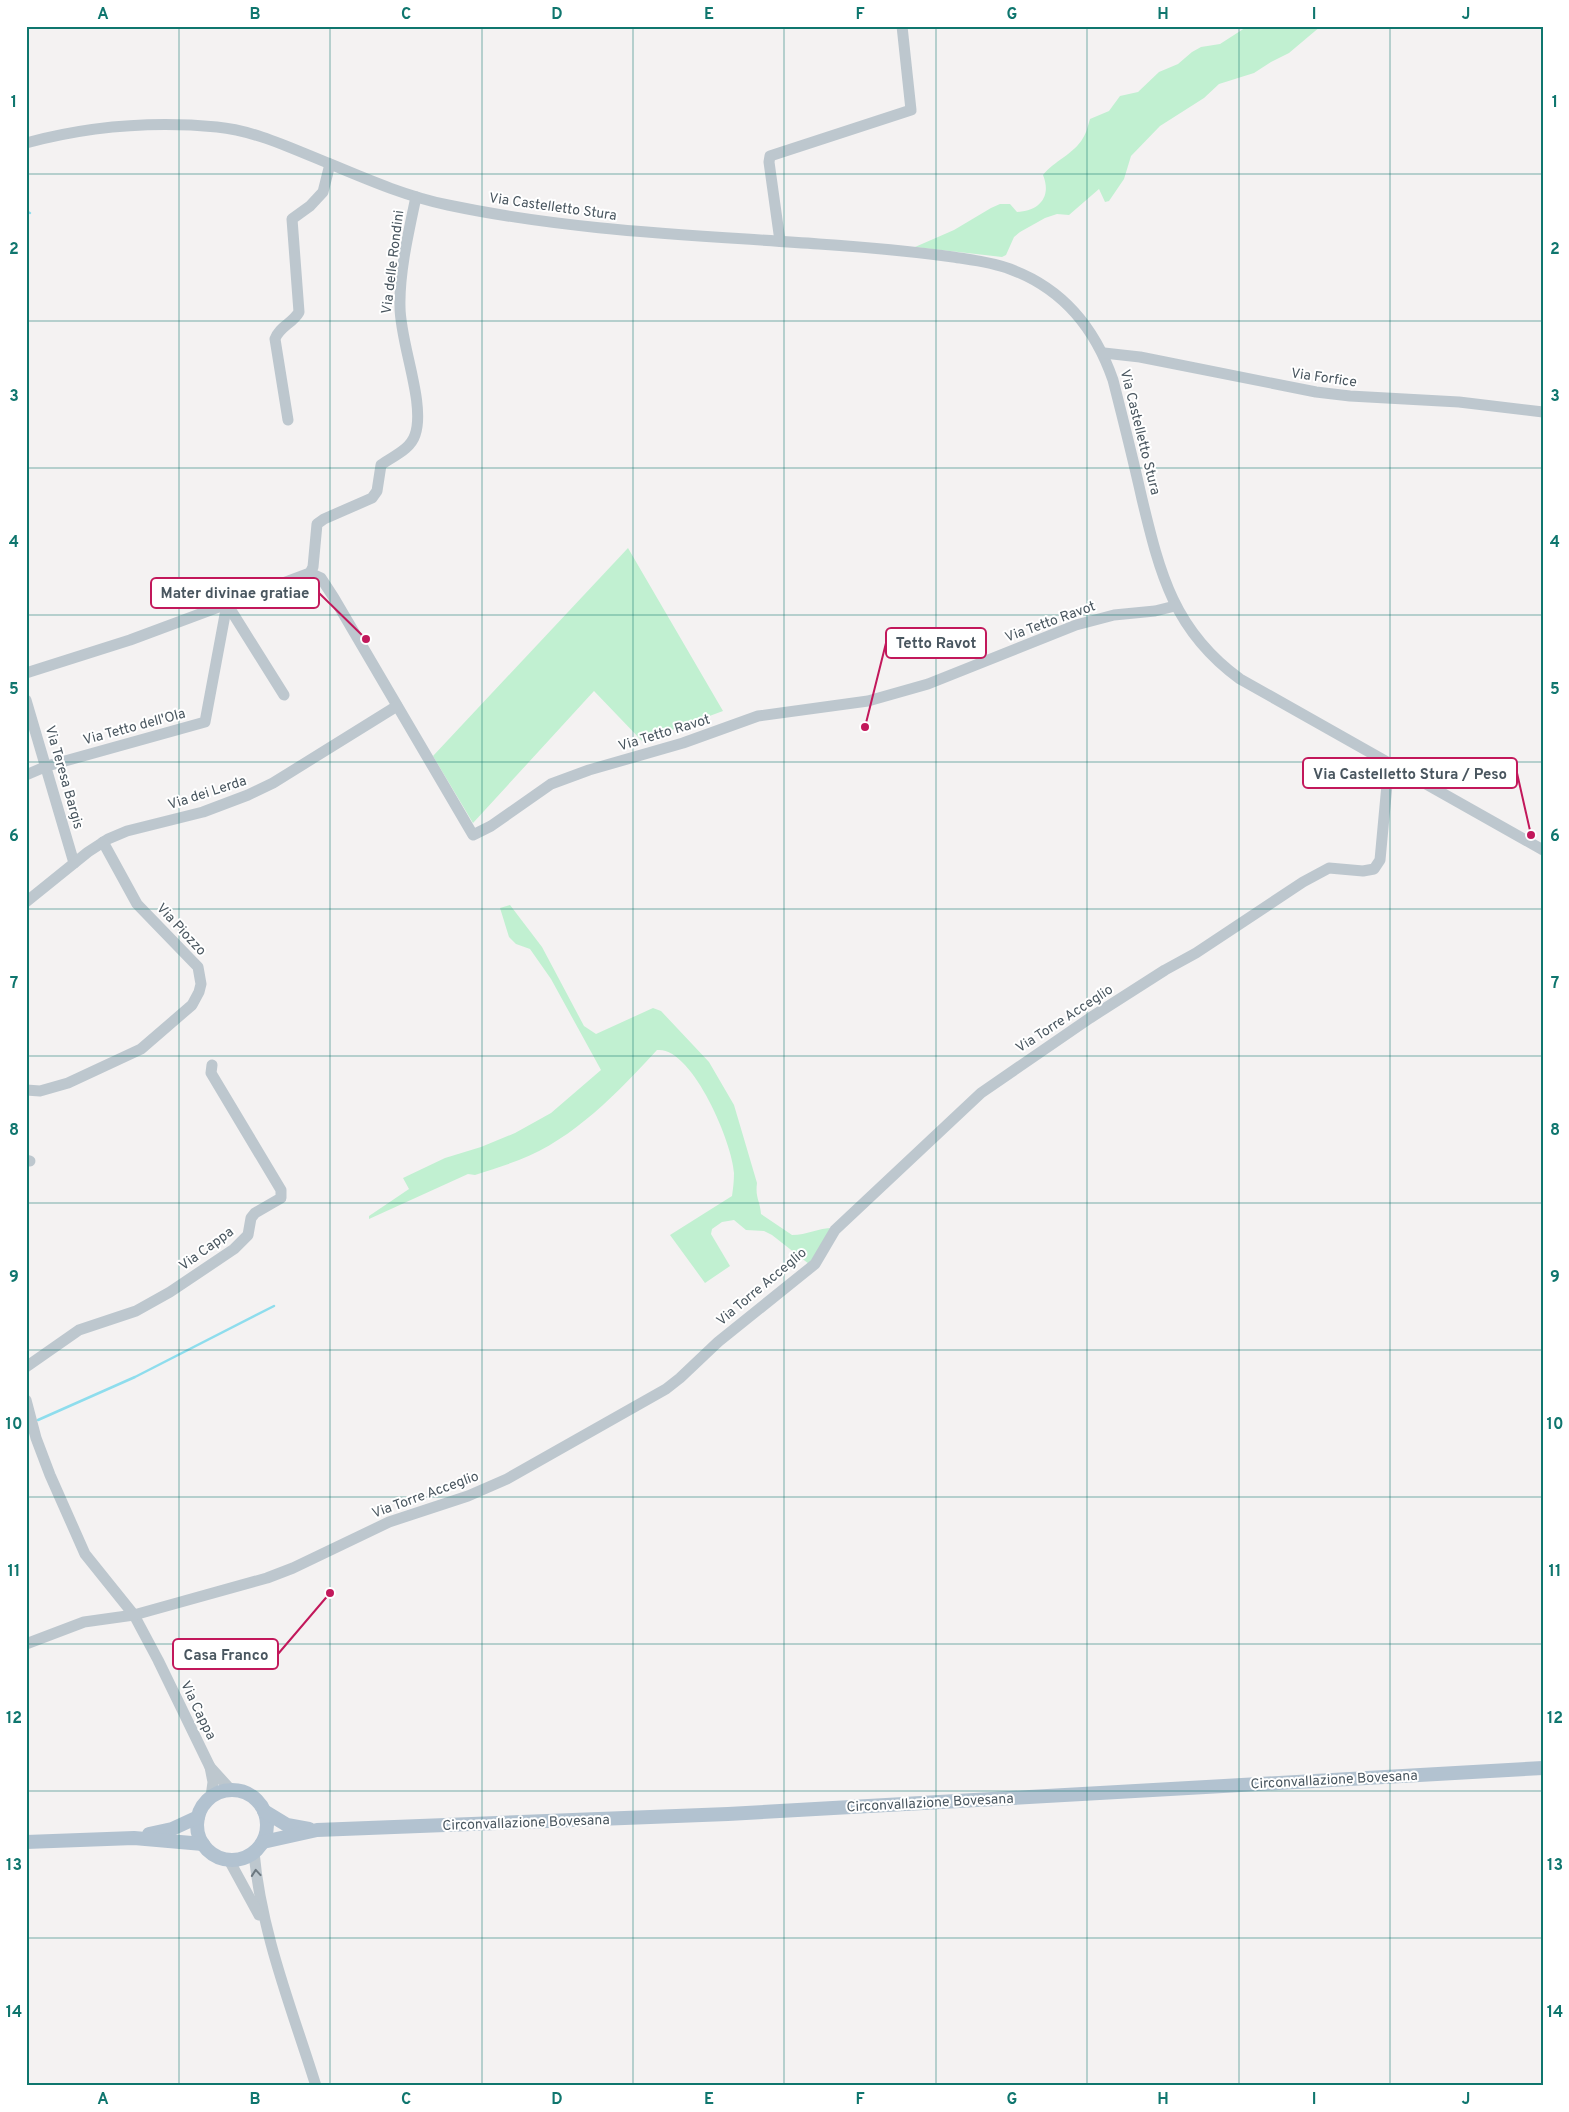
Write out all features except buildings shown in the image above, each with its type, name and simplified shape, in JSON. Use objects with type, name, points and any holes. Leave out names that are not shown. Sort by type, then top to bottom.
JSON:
[{"type":"main road","name":"Circonvallazione Bovesana","points":[[264,1811],[287,1824],[317,1830],[728,1814],[1543,1768]]},
{"type":"main road","points":[[230,1790],[251,1795],[264,1811],[266,1832],[258,1847],[246,1857],[229,1860],[210,1852],[203,1844],[197,1827],[200,1810],[210,1797],[230,1790]]},
{"type":"main road","points":[[134,1838],[172,1829],[198,1817]]},
{"type":"main road","name":"Circonvallazione Bovesana","points":[[258,1847],[317,1830]]},
{"type":"main road","points":[[26,1842],[134,1838],[203,1844]]},
{"type":"street","points":[[780,241],[769,162],[770,156],[911,110],[902,26]]},
{"type":"street","name":"Via Castelletto Stura","points":[[26,143],[65,133],[105,128],[181,124],[244,132],[416,197],[457,207],[588,227],[932,254],[1006,267],[1046,286],[1065,302],[1089,328],[1104,353],[1114,380],[1156,558],[1175,606],[1199,643],[1220,664],[1272,698],[1543,850]]},
{"type":"street","points":[[288,420],[275,339],[278,332],[295,319],[298,312],[292,219],[310,206],[323,192],[330,164]]},
{"type":"street","name":"Via delle Rondini","points":[[310,573],[313,567],[317,524],[324,519],[372,498],[377,491],[381,465],[406,448],[416,433],[417,404],[406,355],[400,305],[416,197]]},
{"type":"street","name":"Via Forfice","points":[[1104,353],[1140,357],[1316,392],[1350,396],[1459,402],[1543,412]]},
{"type":"street","points":[[26,673],[130,640],[310,573]]},
{"type":"street","name":"Via Tetto Ravot","points":[[310,573],[321,578],[470,833],[476,835],[552,784],[589,770],[683,743],[758,716],[868,701],[928,684],[1076,625],[1114,615],[1175,606]]},
{"type":"street","points":[[227,604],[284,695]]},
{"type":"street","name":"Via Tetto dell'Ola","points":[[26,775],[47,766],[205,722],[227,604]]},
{"type":"street","name":"Via Teresa Bargis","points":[[26,700],[47,766],[74,863]]},
{"type":"street","name":"Via dei Lerda","points":[[26,902],[103,842],[127,831],[203,812],[248,795],[273,783],[397,706]]},
{"type":"street","name":"Via Torre Acceglio","points":[[26,1644],[84,1622],[134,1615],[267,1578],[389,1522],[491,1486],[551,1456],[628,1408],[666,1389],[718,1342],[815,1264],[835,1230],[981,1093],[1090,1018],[1165,970],[1196,953],[1303,882],[1329,868],[1363,871],[1374,869],[1380,860],[1389,763]]},
{"type":"street","name":"Via Piozzo","points":[[26,1090],[40,1091],[68,1083],[141,1049],[192,1005],[199,992],[201,984],[198,967],[137,904],[103,842]]},
{"type":"street","name":"Via Cappa","points":[[26,1367],[79,1330],[136,1311],[170,1292],[234,1249],[248,1235],[251,1218],[281,1198],[281,1190],[211,1073],[212,1065]]},
{"type":"street","name":"Via Cappa","points":[[26,1400],[36,1438],[85,1554],[134,1615],[210,1767]]},
{"type":"street","points":[[210,1767],[230,1790]]},
{"type":"street","points":[[210,1767],[213,1782],[210,1797]]},
{"type":"street","points":[[258,1847],[256,1882],[266,1928],[316,2086]]},
{"type":"street","points":[[229,1860],[266,1928]]},
{"type":"green space","points":[[1248,26],[1321,26],[1289,53],[1254,73],[1219,84],[1204,98],[1160,126],[1131,156],[1124,179],[1109,201],[1105,202],[1099,189],[1069,215],[1057,214],[1045,218],[1020,232],[1014,237],[1006,255],[1002,257],[915,247],[954,230],[1000,204],[1010,204],[1017,212],[1037,206],[1045,196],[1046,190],[1043,175],[1079,144],[1086,133],[1090,119],[1109,111],[1120,96],[1138,92],[1159,72],[1178,64],[1192,52],[1201,47],[1220,44]]},
{"type":"green space","points":[[628,548],[723,711],[642,741],[594,691],[473,823],[433,756]]},
{"type":"green space","points":[[510,905],[542,947],[584,1026],[596,1034],[653,1008],[661,1011],[709,1062],[734,1105],[757,1183],[761,1214],[792,1235],[833,1228],[809,1264],[772,1235],[764,1231],[746,1230],[734,1220],[722,1222],[712,1229],[711,1234],[730,1266],[705,1283],[670,1235],[732,1196],[734,1173],[726,1141],[708,1099],[684,1063],[670,1053],[657,1050],[611,1098],[577,1127],[558,1140],[519,1160],[475,1175],[468,1174],[369,1219],[369,1216],[409,1189],[403,1178],[445,1158],[481,1147],[515,1133],[551,1113],[601,1070],[551,979],[530,949],[516,944],[509,937],[500,908]]},
{"type":"waterway","points":[[26,211],[30,213]]},
{"type":"waterway","points":[[38,1420],[135,1377],[274,1306]]},
{"type":"place","name":"Mater divinae gratiae","points":[[366,639]]},
{"type":"place","name":"Tetto Ravot","points":[[865,727]]},
{"type":"place","name":"Via Castelletto Stura / Peso","points":[[1531,835]]},
{"type":"place","name":"Casa Franco","points":[[330,1593]]}]
